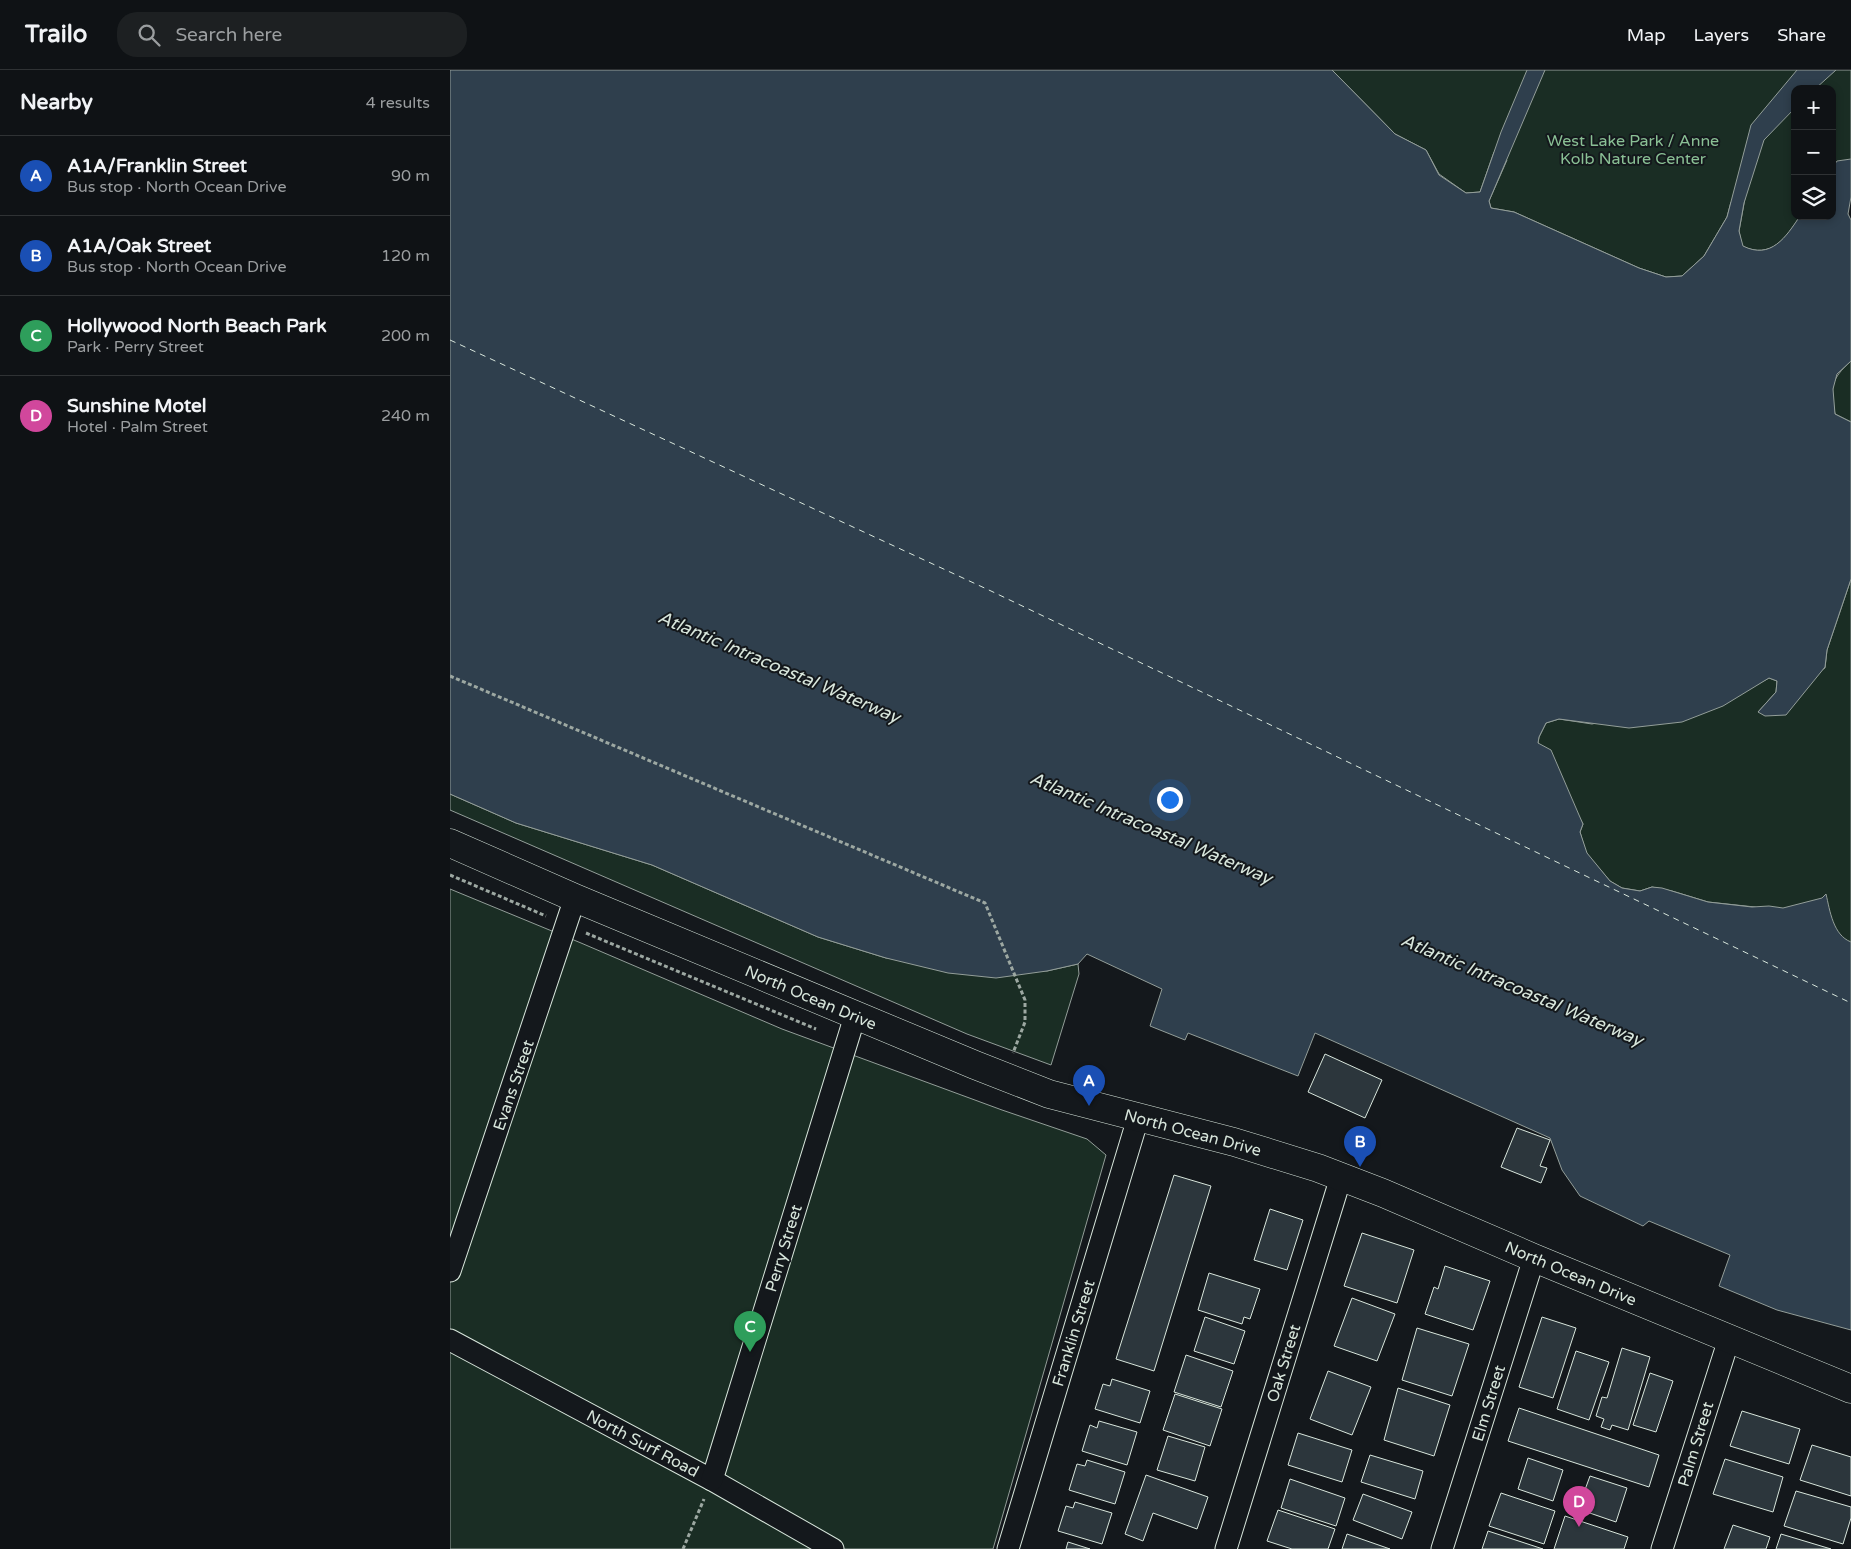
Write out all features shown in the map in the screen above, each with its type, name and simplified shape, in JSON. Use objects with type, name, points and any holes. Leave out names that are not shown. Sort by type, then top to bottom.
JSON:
[{"type":"main road","name":"North Ocean Drive","points":[[450,843],[855,1016],[1049,1094],[1266,1151],[1341,1177],[1851,1390]]},
{"type":"street","name":"Evans Street","points":[[450,1271],[575,898]]},
{"type":"street","name":"Perry Street","points":[[712,1480],[855,1016]]},
{"type":"street","name":"Franklin Street","points":[[1008,1549],[1138,1118]]},
{"type":"street","name":"Oak Street","points":[[1226,1549],[1341,1177]]},
{"type":"street","name":"Elm Street","points":[[1442,1549],[1534,1258]]},
{"type":"street","name":"Palm Street","points":[[1662,1549],[1729,1339]]},
{"type":"street","name":"North Surf Road","points":[[450,1340],[712,1480],[834,1549]]},
{"type":"path","points":[[450,676],[985,903],[1024,1000],[1026,1022],[1012,1056]]},
{"type":"path","points":[[683,1549],[712,1480]]},
{"type":"green space","name":"West Lake Park / Anne Kolb Nature Center","points":[[1332,70],[1851,70],[1851,191],[1836,182],[1836,85],[1791,85],[1791,220],[1798,220],[1777,244],[1761,250],[1752,250],[1742,246],[1739,231],[1745,198],[1731,202],[1727,217],[1704,256],[1682,276],[1666,277],[1639,268],[1514,212],[1491,208],[1489,201],[1507,160],[1494,152],[1480,192],[1466,193],[1439,174],[1426,150],[1395,134]]},
{"type":"green space","points":[[1851,361],[1851,422],[1835,414],[1833,390],[1839,373]]},
{"type":"green space","points":[[1851,579],[1851,943],[1755,907],[1708,902],[1652,887],[1640,891],[1622,888],[1610,881],[1586,853],[1580,832],[1583,824],[1538,743],[1546,723],[1559,719],[1592,724],[1758,684],[1769,678],[1777,681],[1776,692],[1758,712],[1825,668],[1827,650]]},
{"type":"green space","points":[[450,794],[516,823],[652,865],[818,937],[886,958],[1047,971],[1078,964],[1079,974],[1051,1065],[967,1034],[450,810]]},
{"type":"green space","points":[[450,889],[782,1029],[1002,1110],[1087,1139],[1106,1155],[993,1549],[450,1549]]},
{"type":"water","name":"Atlantic Intracoastal Waterway","points":[[450,70],[1332,70],[1395,134],[1426,150],[1439,175],[1466,193],[1480,192],[1501,132],[1527,70],[1545,70],[1489,201],[1491,208],[1514,212],[1639,268],[1666,277],[1682,276],[1704,256],[1727,217],[1751,125],[1797,70],[1836,70],[1819,85],[1791,85],[1791,112],[1764,140],[1744,203],[1739,231],[1743,246],[1753,250],[1762,250],[1777,244],[1797,220],[1836,220],[1836,162],[1851,159],[1851,197],[1848,214],[1851,220],[1851,361],[1837,374],[1833,389],[1835,414],[1851,422],[1851,579],[1827,650],[1825,667],[1786,715],[1765,716],[1758,712],[1776,692],[1777,681],[1769,678],[1723,706],[1682,722],[1629,728],[1559,719],[1546,723],[1538,743],[1551,750],[1583,824],[1580,832],[1587,853],[1610,881],[1622,888],[1640,891],[1652,887],[1662,888],[1708,902],[1783,908],[1822,898],[1826,894],[1836,928],[1845,939],[1851,942],[1851,1330],[1777,1310],[1719,1286],[1730,1255],[1649,1221],[1643,1226],[1580,1196],[1562,1170],[1550,1138],[1315,1033],[1298,1076],[1188,1033],[1185,1040],[1150,1026],[1162,989],[1087,954],[1078,964],[1047,971],[996,978],[948,973],[886,958],[818,937],[652,865],[516,823],[450,794]]},
{"type":"building","points":[[1325,1054],[1382,1080],[1365,1118],[1308,1092]]},
{"type":"building","points":[[1517,1128],[1550,1140],[1540,1166],[1547,1168],[1541,1183],[1501,1167]]},
{"type":"building","points":[[1174,1175],[1211,1186],[1154,1371],[1116,1359]]},
{"type":"building","points":[[1270,1209],[1303,1220],[1287,1270],[1254,1260]]},
{"type":"building","points":[[1362,1233],[1414,1250],[1397,1303],[1344,1286]]},
{"type":"building","points":[[1445,1266],[1490,1281],[1473,1330],[1425,1314],[1434,1287],[1438,1289]]},
{"type":"building","points":[[1209,1273],[1260,1289],[1250,1319],[1244,1317],[1242,1324],[1198,1310]]},
{"type":"building","points":[[1352,1298],[1395,1314],[1377,1361],[1334,1346]]},
{"type":"building","points":[[1205,1317],[1245,1331],[1234,1364],[1194,1351]]},
{"type":"building","points":[[1542,1317],[1576,1328],[1553,1398],[1519,1387]]},
{"type":"building","points":[[1417,1328],[1469,1344],[1452,1396],[1402,1380]]},
{"type":"building","points":[[1622,1348],[1650,1357],[1628,1430],[1612,1425],[1610,1430],[1601,1427],[1604,1419],[1596,1416],[1602,1397],[1607,1398]]},
{"type":"building","points":[[1576,1351],[1609,1362],[1589,1420],[1557,1409]]},
{"type":"building","points":[[1186,1355],[1233,1371],[1221,1407],[1174,1392]]},
{"type":"building","points":[[1328,1371],[1371,1387],[1352,1435],[1310,1419]]},
{"type":"building","points":[[1650,1373],[1673,1381],[1656,1432],[1633,1425]]},
{"type":"building","points":[[1112,1379],[1150,1391],[1140,1423],[1095,1409],[1103,1384],[1110,1386]]},
{"type":"building","points":[[1398,1388],[1450,1405],[1434,1456],[1384,1440]]},
{"type":"building","points":[[1175,1394],[1222,1409],[1210,1446],[1163,1430]]},
{"type":"building","points":[[1519,1408],[1659,1455],[1649,1487],[1508,1441]]},
{"type":"building","points":[[1742,1411],[1800,1429],[1789,1464],[1730,1446]]},
{"type":"building","points":[[1099,1421],[1137,1432],[1127,1465],[1082,1451],[1090,1425],[1097,1428]]},
{"type":"building","points":[[1298,1433],[1352,1450],[1342,1482],[1288,1465]]},
{"type":"building","points":[[1168,1436],[1205,1447],[1195,1481],[1157,1470]]},
{"type":"building","points":[[1812,1445],[1851,1457],[1851,1496],[1800,1480]]},
{"type":"building","points":[[1370,1455],[1423,1471],[1415,1499],[1361,1482]]},
{"type":"building","points":[[1528,1458],[1563,1470],[1553,1501],[1518,1489]]},
{"type":"building","points":[[1725,1459],[1783,1477],[1773,1512],[1713,1494]]},
{"type":"building","points":[[1087,1460],[1125,1472],[1115,1504],[1069,1490],[1077,1464],[1085,1466]]},
{"type":"building","points":[[1146,1475],[1208,1497],[1197,1529],[1153,1513],[1143,1541],[1125,1534]]},
{"type":"building","points":[[1590,1476],[1627,1488],[1616,1522],[1578,1509]]},
{"type":"building","points":[[1290,1479],[1345,1498],[1336,1526],[1281,1508]]},
{"type":"building","points":[[1796,1491],[1851,1507],[1851,1518],[1843,1544],[1784,1526]]},
{"type":"building","points":[[1501,1493],[1555,1511],[1544,1544],[1489,1526]]},
{"type":"building","points":[[1363,1494],[1412,1512],[1402,1539],[1353,1520]]},
{"type":"building","points":[[1075,1502],[1112,1513],[1102,1544],[1058,1531],[1066,1506],[1073,1508]]},
{"type":"building","points":[[1278,1510],[1335,1529],[1328,1549],[1292,1549],[1267,1541]]},
{"type":"building","points":[[1565,1516],[1628,1537],[1624,1549],[1554,1549]]},
{"type":"building","points":[[1733,1525],[1770,1537],[1766,1549],[1724,1549]]},
{"type":"building","points":[[1488,1531],[1543,1549],[1482,1549]]},
{"type":"building","points":[[1347,1534],[1390,1549],[1342,1549]]},
{"type":"building","points":[[1781,1534],[1831,1549],[1776,1549]]},
{"type":"building","points":[[1068,1542],[1090,1549],[1066,1549]]},
{"type":"ferry route","points":[[450,340],[991,591],[1851,1003]]},
{"type":"place","name":"A1A/Franklin Street","points":[[1089,1106]]},
{"type":"place","name":"A1A/Oak Street","points":[[1360,1167]]},
{"type":"place","name":"Hollywood North Beach Park","points":[[750,1352]]},
{"type":"place","name":"Sunshine Motel","points":[[1579,1527]]}]
